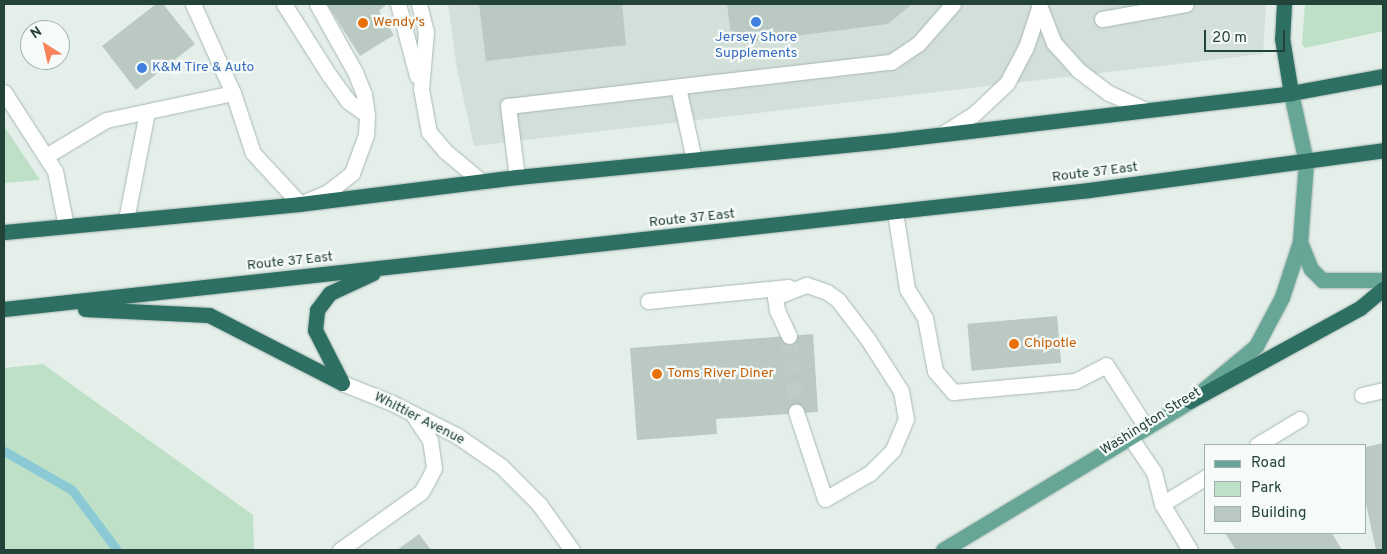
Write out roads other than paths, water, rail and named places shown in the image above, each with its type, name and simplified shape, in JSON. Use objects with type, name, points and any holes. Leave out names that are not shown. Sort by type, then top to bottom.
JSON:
[{"type":"highway","points":[[1284,4],[1282,38],[1291,93]]},
{"type":"highway","points":[[4,232],[300,204],[517,177],[942,134],[1291,93],[1383,76]]},
{"type":"highway","name":"Route 37 East","points":[[4,309],[895,212],[1306,162],[1383,150]]},
{"type":"highway","points":[[342,383],[315,330],[317,310],[330,293],[385,268]]},
{"type":"highway","points":[[1190,400],[1360,308],[1383,289]]},
{"type":"highway","points":[[26,308],[166,311],[209,315],[342,383]]},
{"type":"main road","name":"Washington Street","points":[[945,550],[1190,400],[1256,346],[1282,298],[1300,242],[1306,162],[1291,93]]},
{"type":"main road","points":[[1300,242],[1311,269],[1322,280],[1383,280]]},
{"type":"street","points":[[193,4],[233,94],[253,153],[300,204],[328,192],[352,173],[366,136],[367,115],[364,94],[355,72],[317,4]]},
{"type":"street","points":[[284,4],[329,75],[348,101],[367,115]]},
{"type":"street","points":[[398,4],[421,89],[430,132],[445,151],[482,182]]},
{"type":"street","points":[[419,4],[426,32],[421,89]]},
{"type":"street","points":[[517,177],[508,106],[891,62],[918,44],[953,4]]},
{"type":"street","points":[[1102,20],[1186,4]]},
{"type":"street","points":[[1039,6],[1054,43],[1078,70],[1109,93],[1144,109]]},
{"type":"street","points":[[942,134],[974,115],[1007,83],[1026,47],[1039,6]]},
{"type":"street","points":[[678,87],[694,160]]},
{"type":"street","points":[[4,92],[55,171],[66,226]]},
{"type":"street","points":[[46,156],[106,120],[233,94]]},
{"type":"street","points":[[126,220],[146,112]]},
{"type":"street","points":[[895,212],[907,289],[925,318],[935,371],[954,392],[1075,381],[1106,365],[1146,427]]},
{"type":"street","points":[[789,336],[776,310],[776,297],[807,285]]},
{"type":"street","points":[[648,301],[807,285],[818,286],[838,300],[862,331],[901,391],[906,419],[893,450],[870,473],[825,498],[796,412]]},
{"type":"street","name":"Whittier Avenue","points":[[342,383],[413,414],[456,436],[501,466],[539,504],[572,550]]},
{"type":"street","points":[[1362,395],[1383,390]]},
{"type":"street","points":[[340,550],[421,492],[428,480],[434,468],[430,440],[413,414]]},
{"type":"street","points":[[1259,444],[1300,419]]},
{"type":"street","points":[[1130,437],[1154,472],[1162,504],[1190,550]]},
{"type":"street","points":[[1162,504],[1204,478]]},
{"type":"waterway","points":[[4,451],[72,490],[117,550]]},
{"type":"tunnel","points":[[789,336],[796,412]]},
{"type":"place","name":"Jersey Shore Supplements","points":[[756,22]]},
{"type":"place","name":"Wendy's","points":[[363,23]]},
{"type":"place","name":"K&M Tire & Auto","points":[[142,68]]},
{"type":"place","name":"Chipotle","points":[[1014,344]]},
{"type":"place","name":"Toms River Diner","points":[[657,374]]}]
